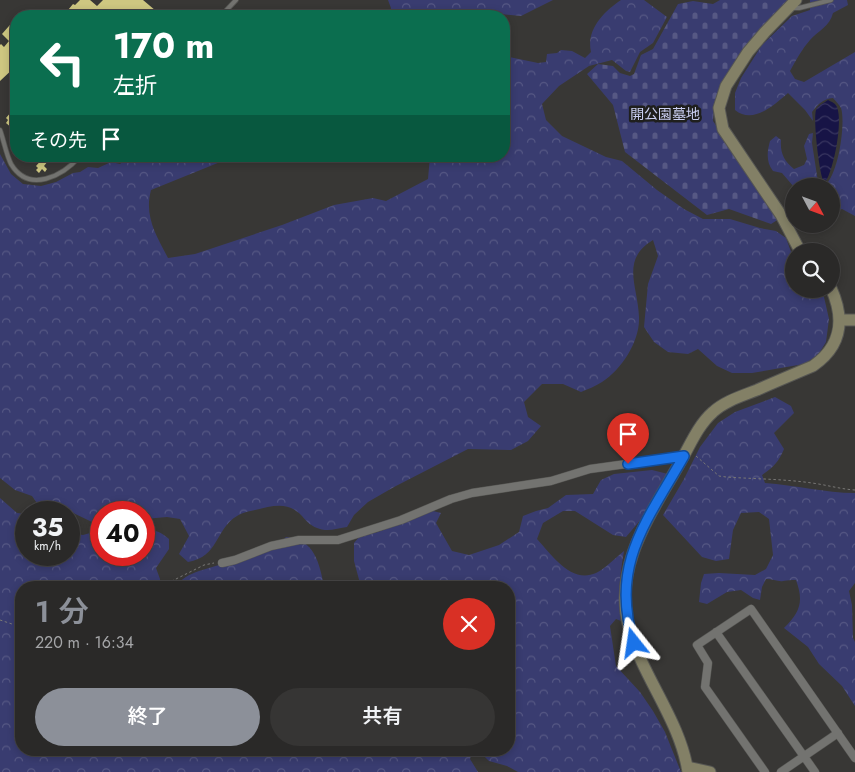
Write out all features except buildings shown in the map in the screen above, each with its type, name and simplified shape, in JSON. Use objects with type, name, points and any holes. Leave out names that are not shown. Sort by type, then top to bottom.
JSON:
[{"type":"street","points":[[793,4],[752,47],[726,86],[719,108],[724,129],[781,215],[796,243]]},
{"type":"street","points":[[710,772],[688,770],[676,734],[634,643],[629,627],[626,596],[628,568],[637,541],[686,452],[706,420],[724,404],[813,366],[822,360],[836,340],[839,328],[836,298]]},
{"type":"street","points":[[839,320],[855,320]]},
{"type":"street","points":[[222,563],[271,546],[299,540],[332,540],[356,534],[401,520],[451,499],[472,493],[551,481],[590,469],[686,452]]},
{"type":"street","points":[[765,772],[705,687],[708,663],[697,645],[751,608],[855,758]]},
{"type":"street","points":[[716,632],[815,772]]},
{"type":"street","points":[[781,772],[838,733]]},
{"type":"lane","points":[[227,10],[236,0]]},
{"type":"lane","points":[[793,4],[800,8],[831,0]]},
{"type":"lane","points":[[0,130],[10,160]]},
{"type":"lane","points":[[11,162],[19,173],[36,181],[45,179],[70,167],[75,162]]},
{"type":"path","points":[[686,452],[720,476],[813,483],[855,490]]},
{"type":"path","points":[[172,581],[204,565],[222,563]]},
{"type":"path","points":[[0,620],[15,625]]},
{"type":"green space","points":[[388,0],[553,0],[521,16],[510,15],[510,10],[390,10]]},
{"type":"green space","points":[[621,0],[644,0],[667,17],[653,43],[640,52],[630,72],[612,60],[589,66],[559,86],[542,104],[546,120],[562,136],[606,157],[622,161],[657,190],[684,209],[703,219],[730,219],[776,231],[786,238],[788,243],[785,243],[785,298],[824,298],[829,319],[826,342],[818,355],[804,364],[752,373],[732,373],[717,366],[698,349],[688,354],[668,352],[654,342],[644,327],[648,284],[658,256],[653,240],[643,248],[637,256],[634,265],[633,274],[639,326],[633,345],[616,370],[602,382],[581,392],[563,384],[542,384],[524,402],[528,417],[541,426],[528,441],[511,450],[468,449],[368,502],[354,515],[347,527],[323,530],[312,526],[297,511],[286,506],[262,508],[237,516],[224,528],[206,555],[188,562],[179,554],[189,536],[180,519],[167,517],[155,518],[155,501],[90,501],[90,521],[80,516],[80,501],[36,501],[32,496],[15,490],[0,478],[0,154],[11,174],[23,184],[41,186],[56,182],[88,167],[98,168],[111,162],[120,164],[122,162],[220,162],[151,190],[149,208],[152,225],[168,258],[195,254],[282,225],[334,205],[373,198],[386,201],[428,179],[429,162],[510,162],[510,57],[538,63],[546,62],[547,54],[557,53],[561,50],[572,51],[585,58],[591,52],[591,36],[602,16]]},
{"type":"green space","name":"開公園墓地","points":[[720,0],[788,0],[714,108],[713,121],[779,219],[771,224],[729,209],[707,215],[625,152],[613,105],[587,74],[598,64],[613,66],[620,73],[630,76],[634,74],[641,55],[653,49],[678,4],[693,1],[713,4]]},
{"type":"green space","points":[[810,0],[847,0],[848,5],[833,13],[827,25],[807,43],[790,71],[795,79],[804,82],[855,52],[855,216],[842,209],[840,210],[840,178],[831,178],[842,137],[841,108],[833,98],[824,101],[816,107],[812,112],[813,121],[788,93],[763,112],[749,115],[735,110],[735,93],[741,78],[762,45],[792,16],[810,10]]},
{"type":"green space","points":[[813,133],[812,143],[817,178],[786,178],[782,173],[773,171],[771,168],[768,153],[770,141],[776,136],[781,140],[781,149],[785,160],[794,169],[804,165],[807,159],[804,146],[809,134]]},
{"type":"green space","points":[[775,397],[791,406],[794,413],[774,433],[784,449],[776,464],[762,475],[765,483],[832,492],[855,493],[855,583],[849,591],[852,605],[853,638],[855,642],[855,706],[842,686],[819,664],[808,647],[784,628],[794,617],[799,606],[800,595],[796,580],[766,579],[762,587],[760,600],[741,590],[727,592],[707,604],[699,602],[704,574],[755,575],[766,569],[773,555],[769,519],[759,512],[741,513],[733,530],[729,559],[716,561],[702,557],[663,515],[700,447],[718,423],[735,412]]},
{"type":"green space","points":[[652,470],[668,474],[643,517],[626,537],[613,535],[575,511],[563,511],[543,523],[537,539],[556,560],[578,575],[596,573],[624,551],[619,603],[621,621],[616,619],[610,626],[616,666],[640,692],[653,711],[665,732],[681,772],[518,772],[507,766],[489,761],[484,756],[515,756],[515,581],[359,581],[354,561],[354,543],[360,536],[378,532],[433,511],[441,513],[436,523],[452,551],[469,555],[499,545],[519,532],[523,516],[548,508],[566,495],[593,494],[601,480],[614,474]]},
{"type":"green space","points":[[0,498],[15,511],[15,566],[80,566],[80,535],[90,533],[90,566],[155,566],[155,532],[163,534],[169,539],[169,549],[156,568],[160,581],[15,581],[15,756],[471,756],[470,759],[478,772],[0,772]]},
{"type":"green space","points":[[286,537],[296,538],[303,542],[309,547],[318,561],[323,581],[180,581],[199,571],[275,548]]},
{"type":"water","points":[[828,100],[837,107],[839,114],[835,155],[827,178],[823,178],[820,167],[815,115],[818,107]]},
{"type":"route","points":[[628,464],[684,456],[637,541],[628,568],[626,609],[634,643]]}]
